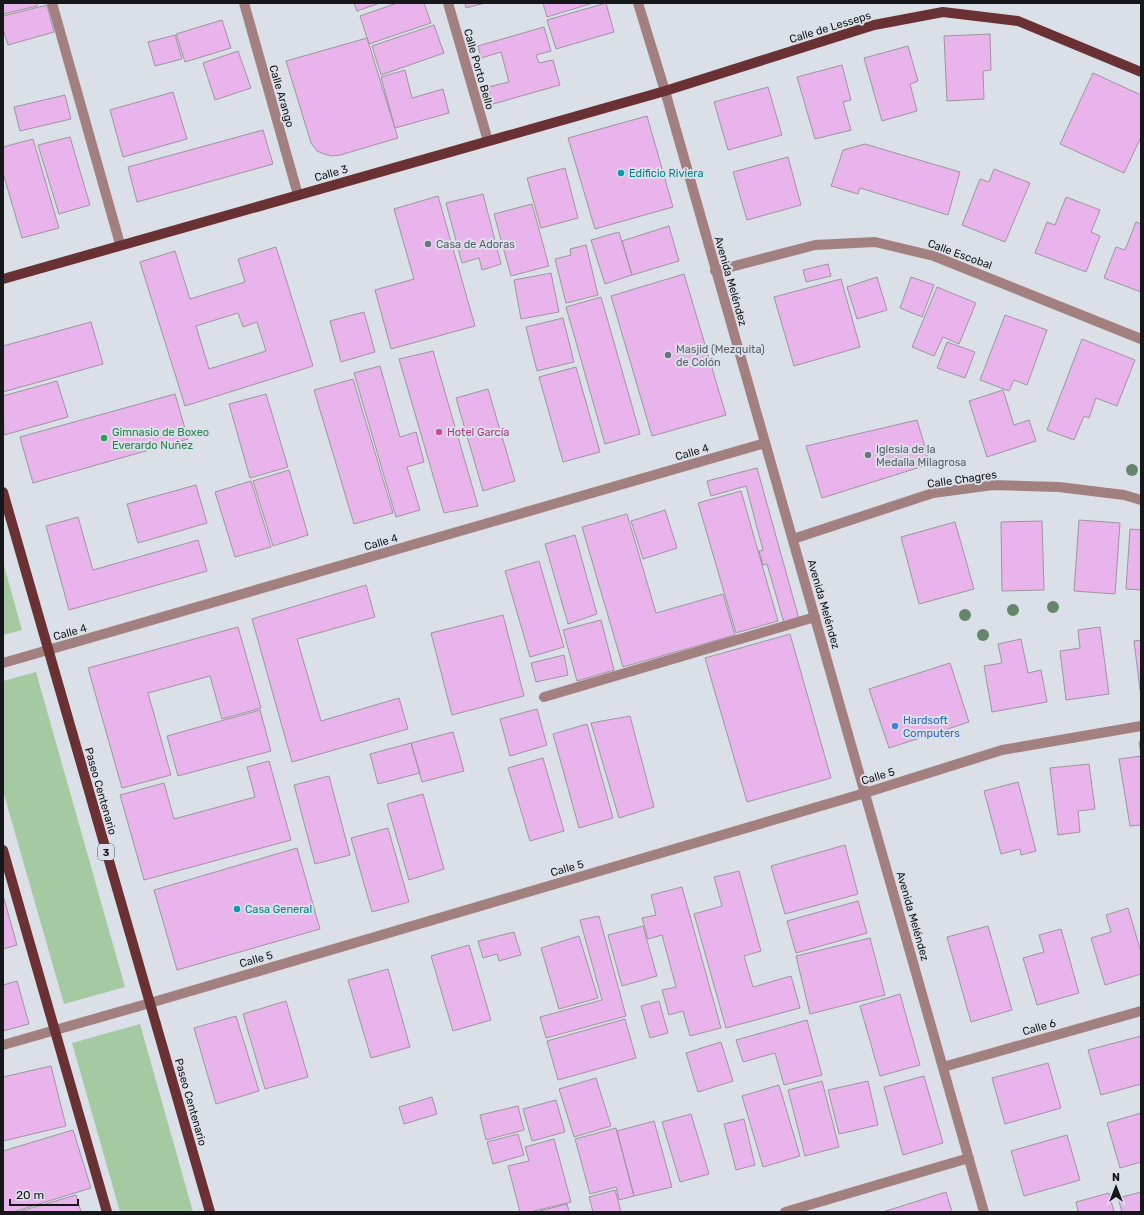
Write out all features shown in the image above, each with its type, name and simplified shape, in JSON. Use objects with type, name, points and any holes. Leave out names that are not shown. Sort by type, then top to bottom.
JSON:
[{"type":"main road","name":"Calle de Lesseps","points":[[665,91],[874,25],[943,12],[1018,21],[1141,72]]},
{"type":"main road","name":"Calle 3","points":[[3,279],[120,244],[665,91]]},
{"type":"main road","name":"Paseo Centenario","points":[[3,492],[210,1212]]},
{"type":"main road","points":[[3,850],[107,1212]]},
{"type":"street","points":[[52,3],[120,244]]},
{"type":"street","name":"Calle Arango","points":[[244,3],[298,195]]},
{"type":"street","name":"Calle Porto Bello","points":[[448,3],[488,141]]},
{"type":"street","name":"Avenida Meléndez","points":[[638,3],[665,91],[792,539],[866,793],[984,1212]]},
{"type":"street","name":"Calle Escobal","points":[[716,271],[815,245],[875,242],[934,256],[1141,339]]},
{"type":"street","name":"Calle 4","points":[[3,663],[765,443]]},
{"type":"street","name":"Calle Chagres","points":[[792,539],[933,493],[993,485],[1058,487],[1124,495],[1141,500]]},
{"type":"street","points":[[544,697],[815,617]]},
{"type":"street","name":"Calle 5","points":[[3,1045],[866,793],[1002,750],[1141,726]]},
{"type":"street","name":"Calle 6","points":[[943,1067],[1141,1011]]},
{"type":"street","points":[[785,1212],[969,1158]]},
{"type":"green space","points":[[3,562],[22,630],[3,635]]},
{"type":"green space","points":[[36,672],[125,987],[64,1004],[3,791],[3,681]]},
{"type":"green space","points":[[140,1024],[193,1212],[120,1212],[72,1043]]},
{"type":"building","points":[[3,3],[37,3],[37,6],[3,14]]},
{"type":"building","points":[[354,3],[380,3],[357,11]]},
{"type":"building","points":[[397,3],[424,3],[431,23],[369,44],[360,16]]},
{"type":"building","points":[[465,3],[485,3],[466,8]]},
{"type":"building","points":[[543,3],[593,3],[547,17]]},
{"type":"building","points":[[606,3],[614,32],[556,49],[547,20]]},
{"type":"building","points":[[47,5],[54,32],[8,45],[3,29],[3,16]]},
{"type":"building","points":[[222,20],[231,48],[185,62],[176,34]]},
{"type":"building","points":[[434,25],[444,53],[381,75],[372,46]]},
{"type":"building","points":[[544,27],[551,51],[536,55],[539,63],[553,60],[560,85],[493,104],[488,87],[509,82],[501,52],[481,58],[478,46]]},
{"type":"building","points":[[990,34],[991,70],[983,71],[984,99],[947,101],[944,36]]},
{"type":"building","points":[[175,35],[182,59],[155,66],[148,42]]},
{"type":"building","points":[[367,38],[398,138],[340,155],[332,156],[324,154],[317,151],[311,143],[286,61]]},
{"type":"building","points":[[908,46],[918,81],[910,84],[917,111],[882,121],[864,58]]},
{"type":"building","points":[[238,51],[251,88],[215,100],[203,63]]},
{"type":"building","points":[[842,65],[851,100],[843,102],[851,130],[815,139],[797,77]]},
{"type":"building","points":[[405,70],[412,98],[443,89],[449,113],[395,128],[381,77]]},
{"type":"building","points":[[1093,73],[1141,95],[1141,137],[1124,173],[1060,144]]},
{"type":"building","points":[[768,87],[782,135],[728,150],[714,102]]},
{"type":"building","points":[[173,92],[187,139],[123,157],[110,110]]},
{"type":"building","points":[[65,95],[71,119],[20,131],[14,107]]},
{"type":"building","name":"Edificio Riviera","points":[[647,116],[673,207],[595,229],[568,138]]},
{"type":"building","points":[[263,130],[273,164],[137,202],[128,167]]},
{"type":"building","points":[[70,137],[90,205],[59,214],[38,145]]},
{"type":"building","points":[[33,139],[59,228],[22,238],[3,173],[3,147]]},
{"type":"building","points":[[865,144],[960,172],[948,215],[860,188],[858,194],[831,186],[843,150]]},
{"type":"building","points":[[788,157],[801,205],[747,220],[733,172]]},
{"type":"building","points":[[565,168],[578,218],[541,228],[527,178]]},
{"type":"building","points":[[994,169],[1030,183],[1005,242],[962,225],[980,179],[989,182]]},
{"type":"building","points":[[483,194],[501,264],[482,270],[479,258],[462,263],[446,203]]},
{"type":"building","name":"Casa de Adoras","points":[[438,196],[475,326],[391,349],[375,290],[414,279],[394,209]]},
{"type":"building","points":[[1066,197],[1100,210],[1091,232],[1100,236],[1086,272],[1035,253],[1047,222],[1055,225]]},
{"type":"building","points":[[532,204],[549,266],[511,276],[494,214]]},
{"type":"building","points":[[1136,222],[1141,224],[1141,292],[1104,278],[1116,247],[1125,250]]},
{"type":"building","points":[[669,226],[679,261],[632,275],[622,241]]},
{"type":"building","points":[[619,232],[632,275],[605,284],[591,240]]},
{"type":"building","points":[[586,245],[598,295],[566,303],[555,259],[571,255],[570,249]]},
{"type":"building","points":[[276,247],[313,366],[185,406],[140,262],[175,251],[190,299],[245,282],[238,259]],"holes":[[[238,313],[243,327],[257,322],[266,351],[209,369],[196,326]]]},
{"type":"building","points":[[828,264],[831,276],[806,282],[803,270]]},
{"type":"building","points":[[551,273],[559,312],[521,319],[514,280]]},
{"type":"building","name":"Masjid (Mezquita) de Colón","points":[[684,274],[726,415],[652,436],[611,296]]},
{"type":"building","points":[[877,277],[887,310],[857,319],[847,287]]},
{"type":"building","points":[[911,277],[934,285],[922,317],[900,308]]},
{"type":"building","points":[[841,279],[860,347],[794,366],[774,297]]},
{"type":"building","points":[[937,287],[976,303],[959,344],[943,337],[934,356],[912,347]]},
{"type":"building","points":[[601,297],[640,434],[605,444],[566,307]]},
{"type":"building","points":[[364,312],[375,352],[341,362],[330,321]]},
{"type":"building","points":[[1005,315],[1047,330],[1027,385],[1014,380],[1009,391],[980,380]]},
{"type":"building","points":[[563,318],[574,362],[537,371],[526,327]]},
{"type":"building","points":[[91,322],[103,364],[3,392],[3,346]]},
{"type":"building","points":[[1082,339],[1135,360],[1117,406],[1096,398],[1089,418],[1084,416],[1074,440],[1047,430]]},
{"type":"building","points":[[947,342],[975,352],[965,378],[937,368]]},
{"type":"building","name":"Hotel García","points":[[433,351],[478,506],[444,513],[399,359]]},
{"type":"building","name":"Hotel García","points":[[380,366],[400,437],[416,432],[424,462],[407,467],[420,510],[396,517],[354,373]]},
{"type":"building","points":[[576,367],[600,452],[563,462],[539,377]]},
{"type":"building","points":[[353,379],[393,513],[354,524],[314,390]]},
{"type":"building","points":[[57,381],[68,417],[4,435],[3,396]]},
{"type":"building","points":[[488,389],[515,481],[483,491],[456,398]]},
{"type":"building","points":[[1003,390],[1014,425],[1029,420],[1036,441],[987,457],[969,401]]},
{"type":"building","name":"Gimnasio de Boxeo Everardo Nuñez","points":[[175,394],[188,439],[33,483],[20,437]]},
{"type":"building","points":[[266,394],[288,467],[250,478],[229,404]]},
{"type":"building","name":"Iglesia de la Medalla Milagrosa","points":[[917,420],[930,464],[822,498],[806,446]]},
{"type":"building","points":[[757,468],[799,619],[784,623],[767,564],[763,565],[759,551],[763,550],[746,486],[711,496],[707,481]]},
{"type":"building","points":[[289,470],[308,535],[273,546],[253,481]]},
{"type":"building","points":[[251,481],[271,547],[235,557],[215,492]]},
{"type":"building","points":[[196,485],[207,523],[138,543],[127,504]]},
{"type":"building","points":[[741,491],[778,621],[736,633],[698,503]]},
{"type":"building","points":[[665,510],[677,548],[643,559],[631,521]]},
{"type":"building","points":[[627,514],[656,613],[723,594],[735,635],[623,667],[582,527]]},
{"type":"building","points":[[78,517],[93,570],[198,540],[207,571],[69,610],[46,526]]},
{"type":"building","points":[[1079,520],[1120,523],[1115,594],[1074,591]]},
{"type":"building","points":[[1042,521],[1044,590],[1002,591],[1001,522]]},
{"type":"building","points":[[955,522],[974,589],[919,604],[901,537]]},
{"type":"building","points":[[1130,529],[1141,530],[1141,590],[1126,589]]},
{"type":"building","points":[[575,535],[597,614],[568,624],[545,544]]},
{"type":"building","points":[[539,561],[564,647],[530,657],[505,571]]},
{"type":"building","points":[[366,585],[375,617],[297,639],[321,721],[399,698],[408,729],[292,762],[252,619]]},
{"type":"building","points":[[503,615],[524,696],[452,715],[431,633]]},
{"type":"building","points":[[601,620],[614,670],[577,681],[563,630]]},
{"type":"building","points":[[238,627],[261,708],[222,719],[210,676],[148,693],[171,775],[122,788],[88,668]]},
{"type":"building","points":[[1100,627],[1109,694],[1066,700],[1060,651],[1080,648],[1078,630]]},
{"type":"building","points":[[790,634],[831,778],[747,802],[705,658]]},
{"type":"building","points":[[1021,639],[1028,673],[1041,670],[1047,702],[992,712],[984,666],[1002,663],[998,644]]},
{"type":"building","points":[[1141,640],[1141,690],[1140,690],[1134,641]]},
{"type":"building","points":[[564,655],[568,675],[536,682],[531,663]]},
{"type":"building","points":[[950,663],[969,722],[889,748],[869,689]]},
{"type":"building","points":[[537,709],[547,745],[510,756],[500,719]]},
{"type":"building","points":[[260,710],[271,751],[178,776],[167,736]]},
{"type":"building","points":[[630,716],[654,807],[619,818],[591,723]]},
{"type":"building","points":[[587,724],[613,818],[579,828],[553,734]]},
{"type":"building","points":[[453,732],[464,771],[422,782],[411,743]]},
{"type":"building","points":[[1141,741],[1141,756],[1139,742]]},
{"type":"building","points":[[411,743],[420,773],[378,784],[370,754]]},
{"type":"building","points":[[1141,756],[1141,825],[1130,826],[1119,759]]},
{"type":"building","points":[[543,758],[564,831],[530,841],[508,768]]},
{"type":"building","points":[[269,761],[291,840],[144,880],[120,795],[164,783],[174,819],[255,797],[247,767]]},
{"type":"building","points":[[1089,764],[1095,809],[1078,811],[1080,832],[1058,835],[1050,768]]},
{"type":"building","points":[[329,776],[350,855],[315,864],[294,785]]},
{"type":"building","points":[[1018,782],[1036,851],[1021,855],[1020,849],[1001,854],[984,791]]},
{"type":"building","points":[[423,794],[444,869],[409,880],[387,804]]},
{"type":"building","points":[[388,828],[409,902],[372,912],[351,838]]},
{"type":"building","points":[[845,845],[858,894],[785,914],[771,866]]},
{"type":"building","name":"Casa General","points":[[297,848],[320,929],[177,970],[154,890]]},
{"type":"building","points":[[739,871],[761,951],[744,956],[753,987],[791,976],[800,1008],[726,1028],[694,914],[722,906],[714,877]]},
{"type":"building","points":[[682,887],[721,1028],[690,1036],[683,1011],[669,1015],[662,990],[676,987],[662,935],[648,939],[642,918],[656,915],[651,895]]},
{"type":"building","points":[[3,895],[17,945],[3,949]]},
{"type":"building","points":[[858,901],[867,933],[796,953],[787,921]]},
{"type":"building","points":[[1128,908],[1141,952],[1141,974],[1105,985],[1091,938],[1111,932],[1106,915]]},
{"type":"building","points":[[599,916],[626,1016],[546,1038],[540,1017],[602,1000],[580,920]]},
{"type":"building","points":[[643,926],[657,976],[622,986],[608,935]]},
{"type":"building","points":[[988,926],[1012,1010],[971,1022],[947,937]]},
{"type":"building","points":[[1061,929],[1079,993],[1037,1005],[1023,958],[1044,952],[1039,935]]},
{"type":"building","points":[[514,932],[521,955],[499,961],[497,954],[483,958],[478,941]]},
{"type":"building","points":[[579,936],[598,998],[559,1009],[541,948]]},
{"type":"building","points":[[870,938],[885,995],[810,1014],[796,956]]},
{"type":"building","points":[[469,945],[491,1020],[453,1031],[431,956]]},
{"type":"building","points":[[388,969],[410,1047],[371,1058],[348,980]]},
{"type":"building","points":[[17,981],[29,1024],[3,1031],[3,985]]},
{"type":"building","points":[[900,994],[920,1065],[880,1076],[860,1006]]},
{"type":"building","points":[[286,1001],[308,1077],[265,1089],[243,1014]]},
{"type":"building","points":[[659,1001],[668,1033],[650,1038],[641,1006]]},
{"type":"building","points":[[236,1016],[259,1091],[216,1104],[194,1028]]},
{"type":"building","points":[[625,1019],[636,1058],[558,1080],[547,1041]]},
{"type":"building","points":[[807,1020],[822,1075],[784,1085],[775,1053],[743,1062],[736,1040]]},
{"type":"building","points":[[1141,1036],[1141,1084],[1101,1095],[1088,1050]]},
{"type":"building","points":[[721,1042],[733,1081],[698,1092],[686,1053]]},
{"type":"building","points":[[1048,1063],[1061,1108],[1005,1124],[992,1078]]},
{"type":"building","points":[[51,1066],[66,1126],[3,1141],[3,1077]]},
{"type":"building","points":[[924,1076],[943,1143],[903,1155],[884,1087]]},
{"type":"building","points":[[596,1078],[611,1126],[574,1137],[559,1089]]},
{"type":"building","points":[[822,1081],[839,1147],[805,1156],[788,1090]]},
{"type":"building","points":[[868,1081],[878,1125],[839,1134],[828,1090]]},
{"type":"building","points":[[779,1085],[800,1156],[763,1167],[742,1096]]},
{"type":"building","points":[[432,1097],[437,1114],[404,1124],[399,1107]]},
{"type":"building","points":[[556,1100],[565,1132],[532,1141],[523,1109]]},
{"type":"building","points":[[518,1106],[524,1130],[486,1140],[480,1115]]},
{"type":"building","points":[[1141,1113],[1141,1162],[1120,1168],[1107,1123]]},
{"type":"building","points":[[691,1114],[709,1174],[680,1182],[662,1122]]},
{"type":"building","points":[[744,1119],[755,1165],[736,1170],[724,1124]]},
{"type":"building","points":[[654,1121],[672,1187],[634,1196],[617,1131]]},
{"type":"building","points":[[616,1128],[634,1196],[619,1200],[616,1187],[590,1194],[575,1139]]},
{"type":"building","points":[[73,1130],[91,1188],[13,1212],[3,1212],[3,1151]]},
{"type":"building","points":[[518,1134],[524,1155],[493,1164],[487,1142]]},
{"type":"building","points":[[1067,1135],[1080,1180],[1024,1196],[1011,1151]]},
{"type":"building","points":[[554,1139],[571,1202],[530,1212],[520,1212],[508,1166],[529,1161],[525,1147]]},
{"type":"building","points":[[615,1190],[621,1212],[593,1212],[589,1197]]},
{"type":"building","points":[[946,1192],[952,1212],[883,1212]]},
{"type":"building","points":[[1141,1192],[1141,1212],[1122,1212],[1118,1198]]},
{"type":"building","points":[[1109,1193],[1114,1212],[1076,1212],[1078,1211],[1076,1202]]},
{"type":"building","points":[[76,1195],[81,1212],[18,1212]]},
{"type":"building","points":[[567,1204],[569,1212],[536,1212]]},
{"type":"place","name":"Edificio Riviera","points":[[621,173]]},
{"type":"place","name":"Casa de Adoras","points":[[428,244]]},
{"type":"place","name":"Masjid (Mezquita) de Colón","points":[[668,355]]},
{"type":"place","name":"Hotel García","points":[[439,432]]},
{"type":"place","name":"Gimnasio de Boxeo Everardo Nuñez","points":[[104,438]]},
{"type":"place","name":"Iglesia de la Medalla Milagrosa","points":[[868,455]]},
{"type":"place","name":"Hardsoft Computers","points":[[895,726]]},
{"type":"place","name":"Casa General","points":[[237,909]]}]
